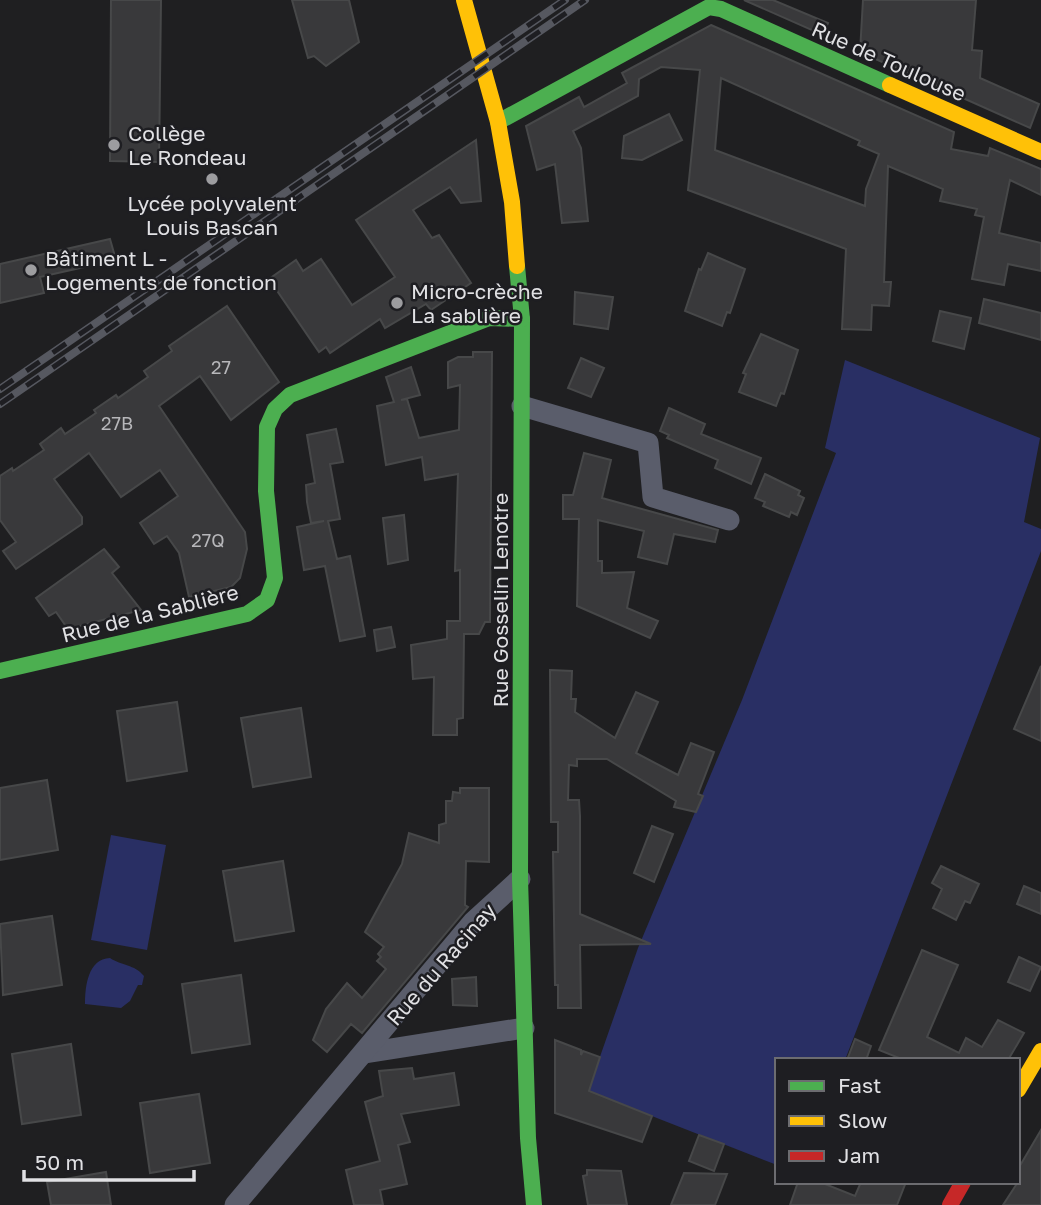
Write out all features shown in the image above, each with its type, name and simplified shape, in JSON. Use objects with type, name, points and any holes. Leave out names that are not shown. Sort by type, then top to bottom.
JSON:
[{"type":"street","name":"Rue Gosselin Lenotre","points":[[464,0],[498,122],[512,202],[522,319],[520,879],[528,1138],[534,1205]]},
{"type":"street","name":"Rue de Toulouse","points":[[498,122],[695,12],[709,7],[721,9],[1041,152]]},
{"type":"street","name":"Rue de la Sablière","points":[[0,671],[247,614],[267,600],[275,578],[266,491],[267,427],[275,409],[290,395],[489,318],[522,319]]},
{"type":"street","points":[[522,406],[648,443],[653,497],[729,520]]},
{"type":"street","name":"Rue du Racinay","points":[[235,1205],[473,922],[520,879]]},
{"type":"street","name":"Rue du Racinay","points":[[365,1053],[524,1028]]},
{"type":"street","points":[[1020,1087],[1041,1051]]},
{"type":"street","points":[[950,1205],[962,1184]]},
{"type":"shaded area","points":[[845,360],[1040,438],[1024,522],[1041,529],[1041,551],[846,1058],[775,1058],[775,1164],[588,1091],[638,948],[742,700],[836,453],[825,448]]},
{"type":"shaded area","points":[[111,835],[166,845],[147,950],[91,940]]},
{"type":"shaded area","points":[[110,958],[140,972],[144,976],[142,985],[138,985],[130,1001],[121,1008],[85,1004],[87,982],[92,968]]},
{"type":"building","points":[[111,0],[161,0],[159,162],[110,161]]},
{"type":"building","points":[[292,0],[349,0],[359,42],[326,66],[314,56],[308,58]]},
{"type":"building","points":[[744,0],[773,0],[828,23],[823,35]]},
{"type":"building","points":[[863,0],[976,0],[972,50],[982,51],[980,78],[1039,104],[1030,128],[860,52]]},
{"type":"building","points":[[711,25],[954,132],[951,149],[988,156],[990,148],[1041,169],[1041,195],[1010,180],[999,233],[1041,243],[1041,271],[1008,264],[1004,285],[972,279],[984,217],[975,215],[977,209],[940,201],[943,189],[888,166],[884,282],[891,282],[889,306],[872,305],[871,330],[842,329],[846,249],[688,190],[700,70],[661,67],[639,79],[638,96],[573,131],[581,148],[588,221],[562,223],[555,164],[537,170],[526,126],[579,97],[584,107],[627,83],[622,73]],"holes":[[[721,78],[860,141],[858,145],[879,154],[866,189],[865,206],[715,150]]]},
{"type":"building","points":[[669,114],[682,140],[642,160],[622,158],[624,136]]},
{"type":"building","points":[[476,140],[481,201],[461,203],[450,187],[413,210],[432,238],[439,235],[471,283],[431,310],[426,304],[385,328],[380,319],[330,353],[326,347],[319,352],[269,279],[296,260],[303,271],[321,259],[352,305],[395,277],[356,220]]},
{"type":"building","points":[[110,239],[116,260],[40,277],[44,293],[0,303],[0,264]]},
{"type":"building","points":[[708,253],[745,269],[730,313],[727,312],[722,326],[685,311],[699,269],[701,270]]},
{"type":"building","points":[[575,292],[613,297],[608,329],[574,324]]},
{"type":"building","points":[[984,299],[1041,313],[1041,340],[979,323]]},
{"type":"building","points":[[227,306],[279,382],[231,420],[200,376],[159,406],[245,532],[247,549],[240,578],[231,587],[189,597],[179,553],[167,536],[154,544],[140,523],[178,496],[160,470],[121,497],[89,453],[54,479],[82,517],[82,524],[16,569],[3,551],[16,542],[0,520],[0,476],[12,468],[13,471],[44,450],[40,444],[61,428],[65,434],[96,413],[94,410],[116,395],[118,398],[148,377],[144,371],[172,351],[169,346]]},
{"type":"building","points":[[940,311],[971,318],[964,349],[933,341]]},
{"type":"building","points":[[761,334],[798,350],[784,394],[781,393],[776,406],[739,392],[746,374],[743,373]]},
{"type":"building","points":[[473,352],[492,352],[490,622],[485,622],[479,634],[464,634],[463,718],[457,719],[457,735],[433,735],[434,677],[413,679],[411,645],[447,639],[447,621],[460,621],[460,570],[455,571],[458,474],[425,480],[422,457],[386,465],[377,406],[394,402],[386,377],[411,367],[420,395],[401,400],[407,399],[419,438],[459,430],[460,385],[448,388],[448,362],[458,357],[473,357]]},
{"type":"building","points":[[581,358],[604,368],[591,397],[568,388]]},
{"type":"building","points":[[669,408],[705,424],[701,434],[761,458],[751,484],[715,468],[718,460],[667,438],[669,435],[660,431]]},
{"type":"building","points":[[336,429],[343,462],[330,464],[340,519],[328,521],[337,559],[350,556],[365,636],[340,641],[325,566],[304,570],[297,527],[324,521],[311,523],[306,485],[315,483],[307,435]]},
{"type":"building","points":[[584,453],[611,460],[602,498],[718,530],[715,542],[674,534],[667,564],[638,557],[644,531],[598,520],[598,561],[602,561],[602,573],[634,572],[627,608],[658,621],[650,638],[577,606],[579,519],[563,519],[563,495],[573,495]]},
{"type":"building","points":[[765,474],[800,491],[798,495],[804,498],[797,515],[791,512],[789,517],[763,506],[765,502],[755,498]]},
{"type":"building","points":[[404,515],[408,560],[388,564],[383,518]]},
{"type":"building","points":[[104,549],[119,567],[112,573],[141,610],[68,629],[56,612],[49,616],[36,598]]},
{"type":"building","points":[[391,627],[395,647],[377,651],[374,630]]},
{"type":"building","points":[[1041,666],[1041,741],[1014,729]]},
{"type":"building","points":[[550,670],[572,671],[571,699],[576,699],[575,712],[615,738],[636,692],[658,702],[636,753],[678,775],[691,743],[714,752],[698,794],[703,796],[696,812],[674,807],[676,801],[607,759],[577,759],[577,766],[569,765],[568,800],[579,800],[580,914],[651,944],[580,945],[581,1008],[558,1008],[558,985],[555,985],[553,852],[558,852],[558,822],[551,822]]},
{"type":"building","points":[[177,702],[187,771],[127,781],[117,711]]},
{"type":"building","points":[[301,708],[311,777],[253,787],[241,718]]},
{"type":"building","points":[[47,780],[58,850],[0,860],[0,788]]},
{"type":"building","points":[[460,788],[489,788],[489,862],[466,861],[465,905],[468,907],[362,1033],[351,1024],[327,1052],[313,1040],[326,1009],[347,983],[362,998],[386,969],[377,961],[381,957],[378,954],[384,947],[365,932],[402,864],[409,833],[439,843],[439,825],[446,823],[446,801],[452,801],[453,792],[460,793]]},
{"type":"building","points":[[652,826],[673,834],[654,882],[634,873]]},
{"type":"building","points":[[283,861],[294,931],[235,941],[223,871]]},
{"type":"building","points":[[941,866],[979,884],[970,903],[965,901],[956,920],[933,908],[942,889],[932,883]]},
{"type":"building","points":[[1024,886],[1041,893],[1041,914],[1017,904]]},
{"type":"building","points":[[52,916],[62,985],[3,995],[0,924]]},
{"type":"building","points":[[922,950],[958,965],[927,1037],[959,1053],[966,1038],[982,1047],[998,1020],[1024,1033],[1009,1058],[899,1058],[879,1050]]},
{"type":"building","points":[[1019,957],[1041,967],[1030,991],[1008,982]]},
{"type":"building","points":[[241,975],[250,1044],[192,1053],[182,984]]},
{"type":"building","points":[[476,977],[477,1006],[453,1005],[452,979]]},
{"type":"building","points":[[855,1039],[871,1046],[867,1058],[848,1058]]},
{"type":"building","points":[[555,1040],[581,1050],[581,1055],[583,1051],[600,1057],[589,1091],[652,1116],[642,1142],[555,1113]]},
{"type":"building","points":[[71,1044],[81,1115],[22,1124],[12,1054]]},
{"type":"building","points":[[412,1068],[414,1079],[454,1073],[459,1105],[401,1114],[410,1142],[398,1145],[407,1184],[380,1190],[383,1205],[354,1205],[346,1170],[380,1161],[365,1102],[383,1096],[379,1071]]},
{"type":"building","points":[[199,1094],[210,1163],[150,1173],[140,1103]]},
{"type":"building","points":[[1041,1130],[1041,1205],[1003,1205],[1017,1184],[1020,1184],[1020,1166]]},
{"type":"building","points":[[699,1135],[724,1144],[714,1171],[689,1161]]},
{"type":"building","points":[[587,1170],[621,1171],[627,1205],[588,1205],[583,1176],[587,1175]]},
{"type":"building","points":[[106,1172],[111,1205],[51,1205],[47,1182]]},
{"type":"building","points":[[684,1173],[727,1174],[715,1205],[671,1205]]},
{"type":"building","points":[[797,1184],[825,1184],[855,1196],[860,1184],[905,1184],[897,1205],[790,1205]]},
{"type":"railway","points":[[0,389],[565,0]]},
{"type":"railway","points":[[0,404],[585,0]]},
{"type":"traffic: fast","points":[[498,122],[709,7],[721,9],[890,85]]},
{"type":"traffic: fast","points":[[517,266],[522,319],[520,879],[528,1138],[534,1205]]},
{"type":"traffic: fast","points":[[0,671],[247,614],[267,600],[275,578],[266,491],[267,427],[275,409],[290,395],[489,318],[522,319]]},
{"type":"traffic: slow","points":[[464,0],[498,122],[512,202],[517,266]]},
{"type":"traffic: slow","points":[[890,85],[1041,152]]},
{"type":"traffic: slow","points":[[1020,1087],[1041,1051]]},
{"type":"traffic: jam","points":[[950,1205],[962,1184]]},
{"type":"place","name":"Collège Le Rondeau","points":[[114,145]]},
{"type":"place","name":"Lycée polyvalent Louis Bascan","points":[[212,179]]},
{"type":"place","name":"Bâtiment L - Logements de fonction","points":[[31,270]]},
{"type":"place","name":"Micro-crèche La sablière","points":[[397,303]]}]
